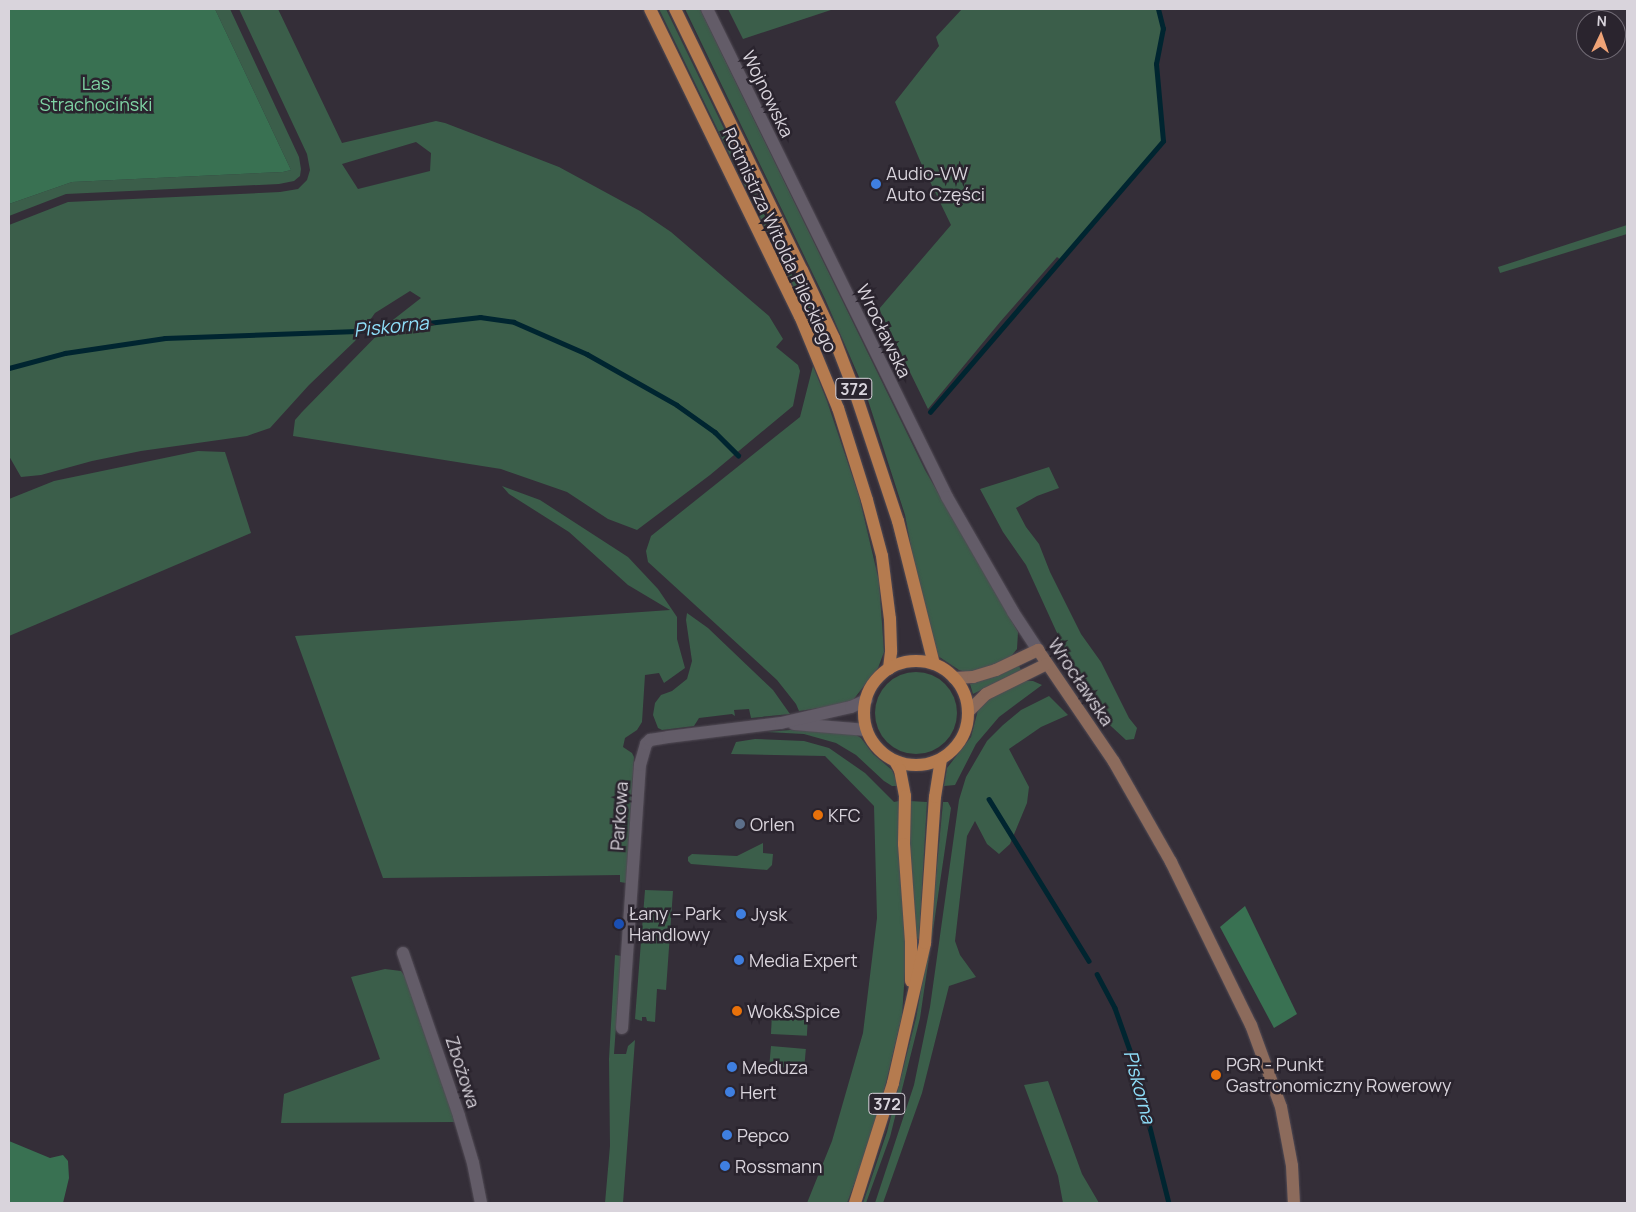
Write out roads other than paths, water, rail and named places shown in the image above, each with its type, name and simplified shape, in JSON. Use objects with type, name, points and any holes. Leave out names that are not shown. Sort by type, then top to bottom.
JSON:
[{"type":"main road","name":"Rotmistrza Witolda Pileckiego","points":[[650,9],[792,300],[838,408],[867,500],[882,556],[890,619],[891,652],[888,669]]},
{"type":"main road","name":"Rotmistrza Witolda Pileckiego","points":[[675,9],[834,338],[856,395],[898,521],[934,664]]},
{"type":"main road","points":[[954,678],[973,677],[996,670],[1038,650]]},
{"type":"main road","name":"Wrocławska","points":[[1038,650],[1114,762],[1150,824],[1207,932],[1251,1025],[1281,1107],[1292,1166],[1294,1203]]},
{"type":"main road","points":[[910,661],[934,664],[954,678],[964,694],[968,712],[961,740],[940,759],[917,765],[895,761],[877,747],[867,730],[865,717],[867,700],[876,681],[888,669],[910,661]]},
{"type":"main road","points":[[968,712],[986,694],[1047,664]]},
{"type":"main road","name":"372","points":[[855,1203],[893,1083],[925,943],[936,789],[940,759]]},
{"type":"main road","name":"372","points":[[895,761],[900,770],[905,796],[904,844],[911,942],[911,1003]]},
{"type":"street","name":"Wojnowska","points":[[707,9],[798,194]]},
{"type":"street","name":"Wrocławska","points":[[798,194],[947,497],[1013,612],[1038,650]]},
{"type":"street","points":[[781,723],[851,707],[867,700]]},
{"type":"street","points":[[781,723],[867,730]]},
{"type":"street","name":"Parkowa","points":[[622,1028],[640,766],[646,744],[650,740],[668,737],[781,723]]},
{"type":"street","name":"Zbożowa","points":[[403,953],[459,1116],[473,1162],[481,1203]]},
{"type":"waterway","points":[[930,412],[1163,141],[1156,64],[1163,29],[1158,9]]},
{"type":"waterway","name":"Piskorna","points":[[9,368],[65,353],[165,338],[357,331],[480,317],[514,322],[587,354],[677,405],[715,432],[738,455]]},
{"type":"waterway","name":"Piskorna","points":[[989,799],[1089,961]]},
{"type":"waterway","name":"Piskorna","points":[[1097,974],[1115,1008],[1132,1056],[1169,1203]]},
{"type":"place","name":"Audio-VW Auto Części","points":[[876,184]]},
{"type":"place","name":"KFC","points":[[818,815]]},
{"type":"place","name":"Orlen","points":[[740,824]]},
{"type":"place","name":"Jysk","points":[[741,914]]},
{"type":"place","name":"Łany – Park Handlowy","points":[[619,924]]},
{"type":"place","name":"Media Expert","points":[[739,960]]},
{"type":"place","name":"Wok&Spice","points":[[737,1011]]},
{"type":"place","name":"Meduza","points":[[732,1067]]},
{"type":"place","name":"PGR - Punkt Gastronomiczny Rowerowy","points":[[1216,1075]]},
{"type":"place","name":"Hert","points":[[730,1092]]},
{"type":"place","name":"Pepco","points":[[727,1135]]},
{"type":"place","name":"Rossmann","points":[[725,1166]]},
{"type":"park label","name":"Las Strachociński","points":[[96,94]]}]
